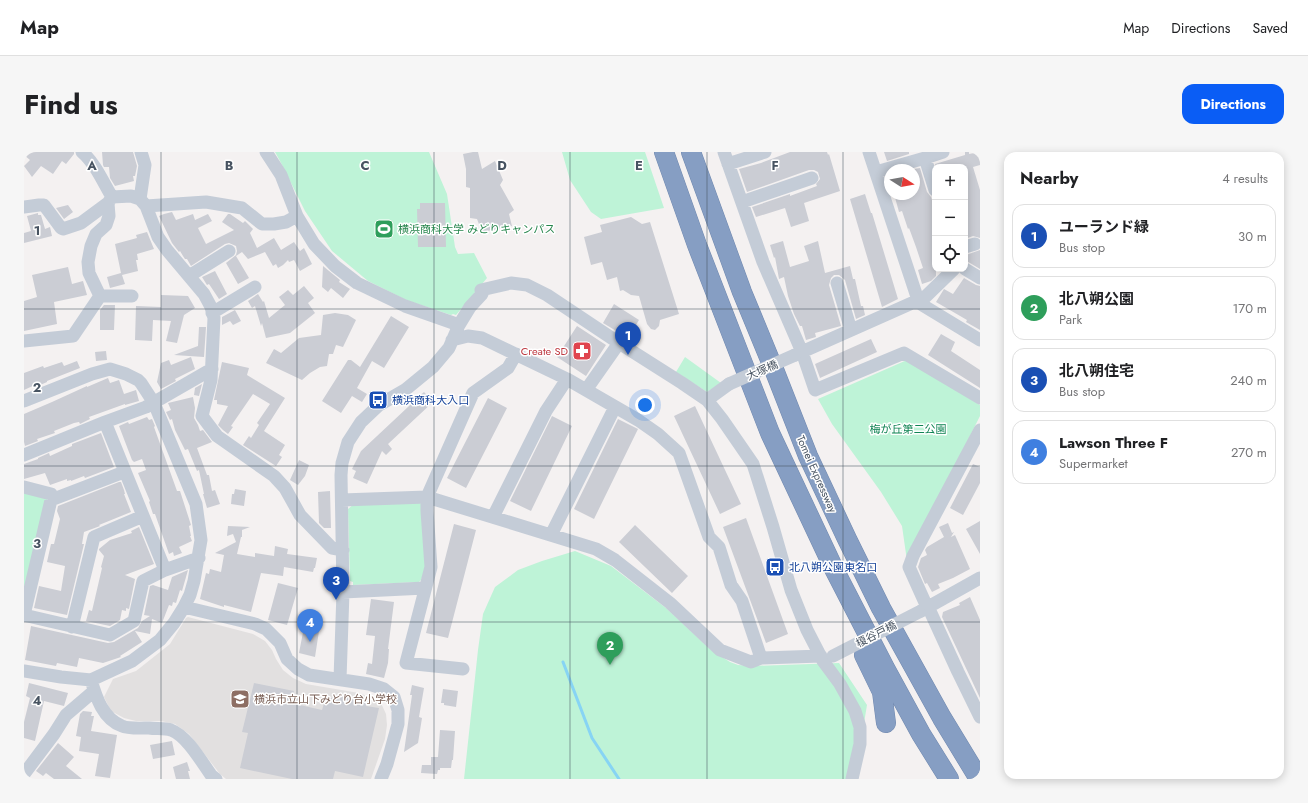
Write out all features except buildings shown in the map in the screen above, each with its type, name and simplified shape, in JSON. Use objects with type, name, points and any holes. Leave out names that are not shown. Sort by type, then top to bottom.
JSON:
[{"type":"highway","points":[[664,152],[697,245],[796,504],[829,581],[882,692],[886,723]]},
{"type":"highway","name":"Tomei Expressway","points":[[691,152],[742,292],[808,456],[881,608],[942,718],[979,779]]},
{"type":"highway","points":[[704,152],[717,201],[775,372]]},
{"type":"highway","points":[[770,433],[834,569],[881,661],[921,734],[949,779]]},
{"type":"street","points":[[82,152],[96,169],[110,200],[108,220],[106,225],[96,234],[91,246],[88,262],[89,273],[100,296]]},
{"type":"street","points":[[141,152],[145,165],[143,202],[158,237],[204,294],[211,307],[214,318],[211,380],[202,416],[220,439],[274,476],[285,488],[300,515],[332,548],[343,550]]},
{"type":"street","points":[[266,152],[282,175],[297,216],[314,244],[335,266],[357,283],[405,306],[458,325]]},
{"type":"street","points":[[765,152],[726,158],[798,354],[815,390],[904,353],[980,398]]},
{"type":"street","points":[[869,152],[919,303],[980,340]]},
{"type":"street","points":[[876,172],[943,152]]},
{"type":"street","points":[[925,158],[932,180]]},
{"type":"street","points":[[742,202],[812,178]]},
{"type":"street","points":[[24,207],[44,205],[63,229],[81,223],[110,200],[131,196],[143,202],[206,202],[242,208],[262,224],[286,222],[297,216]]},
{"type":"street","points":[[189,276],[229,251]]},
{"type":"street","points":[[968,271],[980,278]]},
{"type":"street","points":[[919,303],[951,272]]},
{"type":"street","points":[[340,679],[343,592],[342,463],[348,442],[361,422],[379,405],[405,390],[433,367],[449,348],[458,325],[470,307],[482,294],[481,290],[511,283],[527,285],[547,295],[706,400],[722,419],[753,464],[791,590],[807,630],[826,657],[855,711],[860,727],[860,744],[852,779]]},
{"type":"street","points":[[837,283],[851,330]]},
{"type":"street","points":[[212,313],[255,287]]},
{"type":"street","points":[[100,296],[132,296]]},
{"type":"street","points":[[24,341],[73,336],[100,296]]},
{"type":"street","name":"大塚橋","points":[[706,400],[729,384],[912,303],[919,303]]},
{"type":"street","points":[[452,340],[468,336],[482,338],[567,379],[638,420],[658,434],[679,453],[709,537],[719,547],[731,585],[742,601],[760,658]]},
{"type":"street","points":[[586,390],[619,343]]},
{"type":"street","points":[[463,669],[406,663],[431,567],[427,496],[472,393],[508,368],[516,354]]},
{"type":"street","points":[[24,401],[92,374],[110,369],[138,380],[154,403],[196,504],[201,540],[199,558],[190,595],[174,623],[160,640],[132,661],[93,685],[66,715],[54,734],[24,774]]},
{"type":"street","points":[[24,455],[146,407],[212,370]]},
{"type":"street","points":[[493,517],[546,411],[567,379]]},
{"type":"street","points":[[551,534],[615,408]]},
{"type":"street","points":[[105,422],[165,570]]},
{"type":"street","points":[[980,430],[913,556],[909,568],[923,610],[930,611],[980,717]]},
{"type":"street","points":[[51,500],[124,472]]},
{"type":"street","points":[[24,487],[51,494],[51,500],[24,615],[110,635],[134,621],[143,581],[165,570],[199,558]]},
{"type":"street","points":[[342,500],[427,496],[551,534],[596,549],[615,560],[670,602],[720,650],[751,662],[760,658],[826,657]]},
{"type":"street","points":[[72,626],[94,537],[143,516]]},
{"type":"street","name":"榎谷戸橋","points":[[826,657],[923,610],[980,578]]},
{"type":"street","points":[[343,592],[425,588]]},
{"type":"street","points":[[184,607],[254,624],[266,629],[280,643],[287,659],[298,669],[309,675],[369,684],[384,689],[394,697],[398,710],[398,724],[387,764],[381,779]]},
{"type":"street","points":[[24,671],[93,685]]},
{"type":"street","points":[[93,685],[106,716],[111,720],[123,727],[170,730],[184,739],[210,776],[216,779]]},
{"type":"street","points":[[199,759],[201,779]]},
{"type":"shaded area","name":"横浜市立山下みどり台小学校","points":[[188,617],[253,634],[265,641],[272,650],[283,670],[293,678],[306,684],[359,693],[380,701],[386,714],[387,725],[385,739],[371,779],[226,779],[220,774],[189,734],[175,724],[161,721],[136,721],[124,718],[111,711],[104,697],[113,679],[136,671],[170,644]]},
{"type":"green space","name":"横浜商科大学 みどりキャンパス","points":[[275,152],[429,152],[447,194],[455,247],[458,254],[474,253],[487,278],[456,315],[451,315],[406,300],[368,281],[332,251],[305,211]]},
{"type":"green space","points":[[562,152],[645,152],[664,208],[601,219],[591,212],[570,180]]},
{"type":"green space","points":[[685,357],[721,383],[707,392],[676,372]]},
{"type":"green space","name":"梅が丘第二公園","points":[[907,360],[980,405],[980,416],[907,561],[902,526],[881,492],[832,424],[818,399]]},
{"type":"green space","points":[[24,490],[48,497],[24,595]]},
{"type":"green space","points":[[418,501],[422,505],[426,568],[421,580],[419,582],[353,585],[353,582],[350,581],[348,509],[354,504]]},
{"type":"green space","points":[[575,551],[611,566],[666,608],[711,650],[730,662],[738,665],[752,666],[839,663],[867,705],[864,723],[846,779],[464,779],[483,614],[495,587],[518,570]]},
{"type":"waterway","points":[[563,662],[592,738],[619,779]]},
{"type":"place","name":"横浜商科大学 みどりキャンパス","points":[[384,229]]},
{"type":"place","name":"Create SD","points":[[582,351]]},
{"type":"place","name":"ユーランド緑","points":[[628,355]]},
{"type":"place","name":"横浜商科大入口","points":[[378,400]]},
{"type":"place","name":"北八朔公園東名口","points":[[775,567]]},
{"type":"place","name":"北八朔住宅","points":[[336,600]]},
{"type":"place","name":"Lawson Three F","points":[[310,642]]},
{"type":"place","name":"北八朔公園","points":[[610,665]]},
{"type":"place","name":"横浜市立山下みどり台小学校","points":[[240,699]]}]
